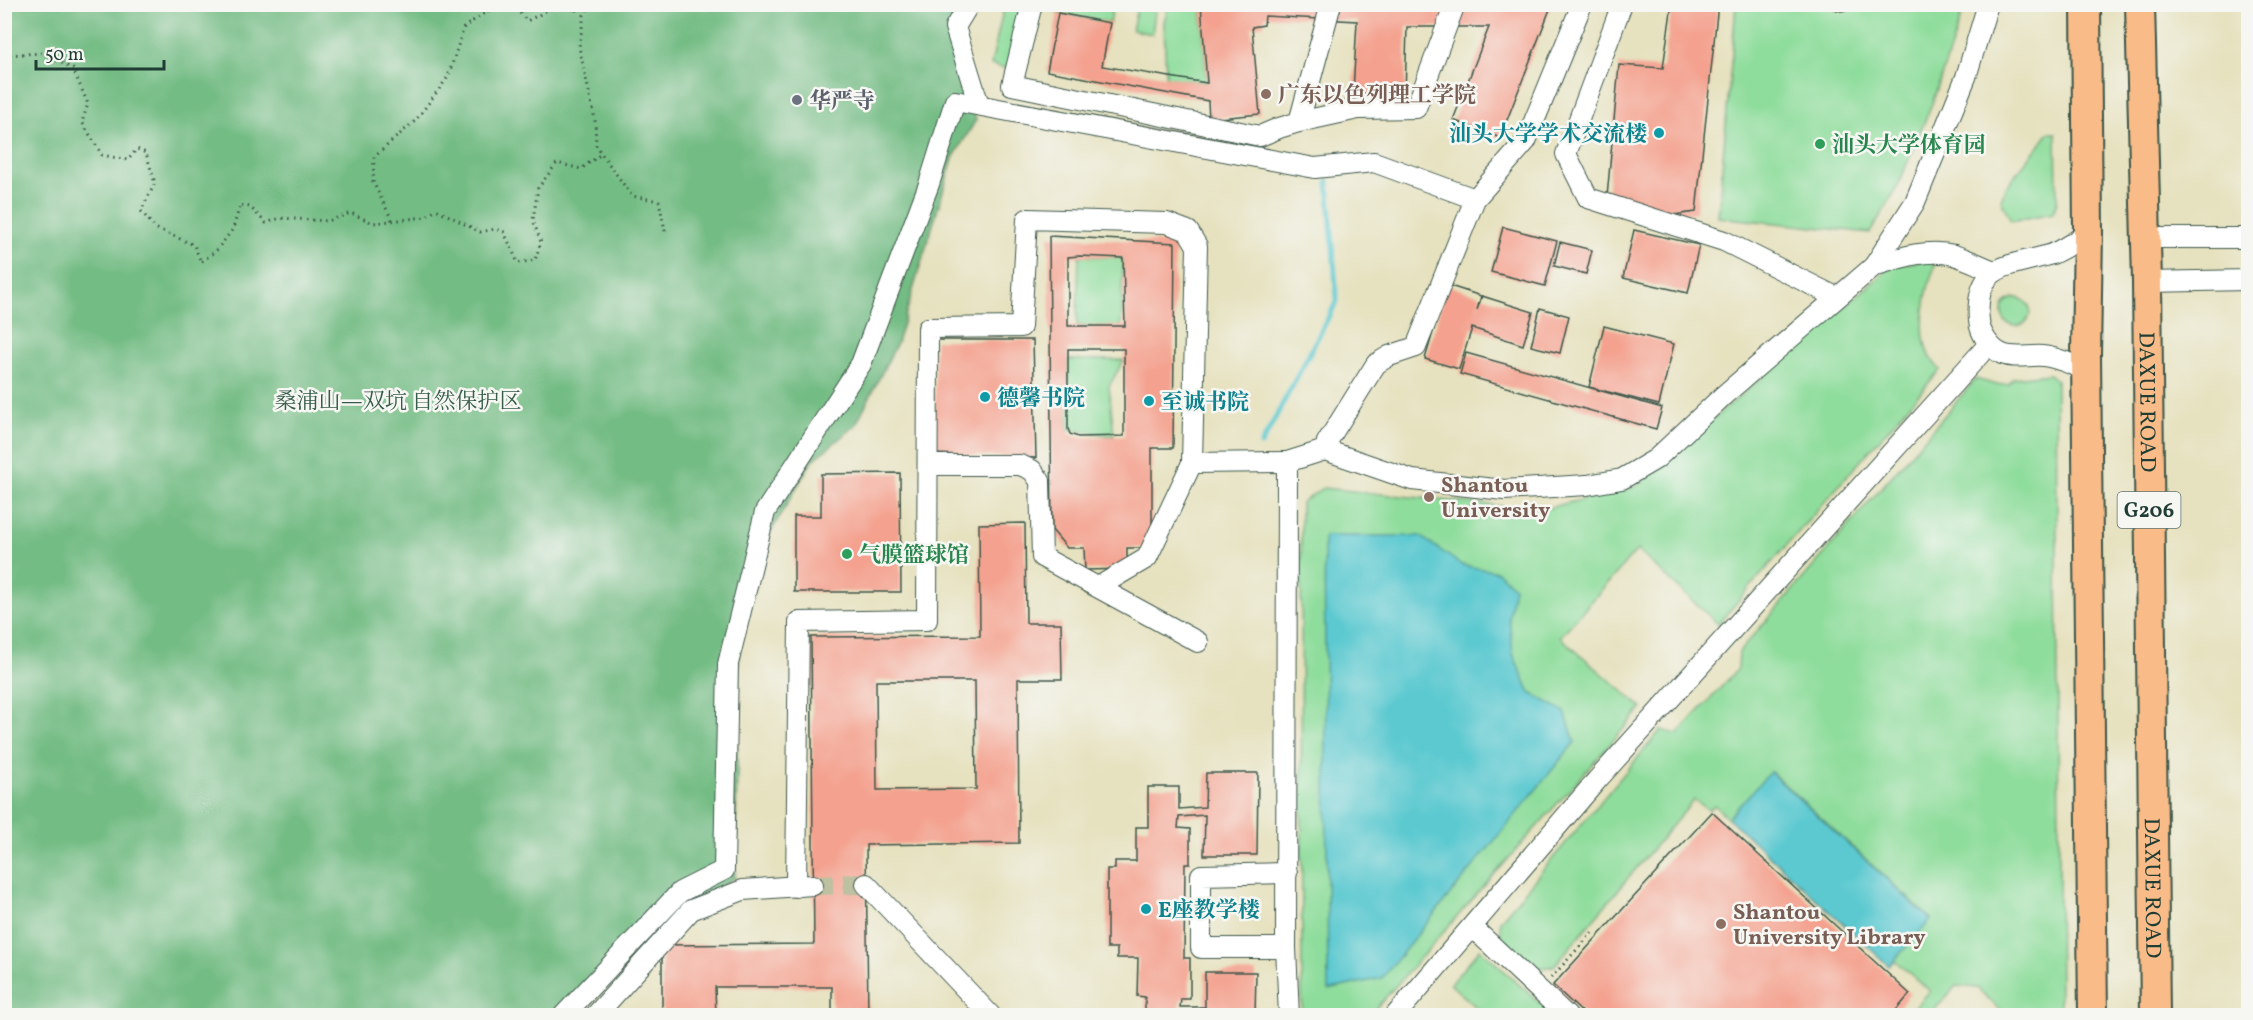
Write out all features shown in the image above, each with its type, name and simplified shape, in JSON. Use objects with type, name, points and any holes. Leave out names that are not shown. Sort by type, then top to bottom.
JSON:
[{"type":"highway","name":"G206","points":[[2086,4],[2088,233],[2086,370],[2093,1016]]},
{"type":"highway","name":"DAXUE ROAD","points":[[2140,4],[2147,282],[2156,1016]]},
{"type":"street","points":[[969,4],[955,27],[979,105]]},
{"type":"street","points":[[1032,4],[1012,85],[1260,136],[1299,122],[1358,109],[1416,108],[1455,4]]},
{"type":"street","points":[[1299,122],[1331,4]]},
{"type":"street","points":[[1325,450],[1327,442],[1376,364],[1389,356],[1416,347],[1475,199],[1526,141],[1582,4]]},
{"type":"street","points":[[1622,4],[1566,154],[1588,198],[1724,241],[1836,297]]},
{"type":"street","points":[[1192,463],[1287,462],[1325,450],[1412,480],[1504,490],[1587,485],[1622,479],[1656,459],[1836,297],[1874,266],[1915,202],[1966,76],[1988,4]]},
{"type":"street","points":[[563,1016],[680,892],[724,870],[728,664],[765,512],[861,364],[928,184],[955,101],[1315,168],[1374,162],[1475,199]]},
{"type":"street","points":[[595,1016],[691,910],[743,890],[805,886],[799,622],[927,620],[928,328],[1022,327],[1027,219],[1167,223],[1188,231],[1197,246],[1192,463],[1147,558],[1098,587]]},
{"type":"street","points":[[2086,370],[2059,359],[2043,356],[2013,356],[2002,354],[1992,348],[1979,326],[1978,305],[1984,284],[1994,271],[2007,264],[2055,253],[2088,233]]},
{"type":"street","points":[[2146,238],[2248,238]]},
{"type":"street","points":[[1874,266],[1898,258],[1929,253],[1953,255],[1994,271]]},
{"type":"street","points":[[2147,282],[2248,280]]},
{"type":"street","points":[[1395,1016],[1597,780],[1989,344]]},
{"type":"street","points":[[1287,462],[1286,948],[1289,1016]]},
{"type":"street","points":[[928,465],[1020,465],[1032,470],[1040,482],[1042,556],[1198,642]]},
{"type":"street","points":[[1286,948],[1201,948],[1201,885],[1202,875],[1287,873]]},
{"type":"street","points":[[866,884],[991,1016]]},
{"type":"street","points":[[1472,927],[1567,1016]]},
{"type":"path","points":[[392,219],[373,182],[374,157],[416,120],[448,76],[464,27],[498,4]]},
{"type":"path","points":[[512,4],[527,21],[560,4]]},
{"type":"path","points":[[568,4],[576,12],[577,4]]},
{"type":"path","points":[[590,4],[584,15],[579,48],[596,119],[596,146],[632,196],[659,201],[666,235]]},
{"type":"path","points":[[4,56],[42,53],[74,69],[88,104],[82,122],[102,155],[128,160],[137,149],[146,153],[155,183],[141,211],[155,228],[194,245],[201,262],[216,251],[233,230],[240,205],[250,207],[266,223],[280,218],[328,222],[351,213],[373,223],[425,217],[436,210],[480,232],[495,229],[504,232],[518,263],[535,260],[541,242],[533,220],[538,188],[557,163],[581,169],[601,154]]},
{"type":"path","points":[[1540,990],[1592,933]]},
{"type":"green space","points":[[1074,4],[1107,5],[1112,11],[1110,23],[1058,13]]},
{"type":"green space","name":"桑浦山—双坑 自然保护区","points":[[5,5],[951,5],[964,80],[976,120],[953,158],[897,343],[855,426],[812,461],[770,533],[739,645],[735,878],[678,910],[579,1015],[5,1016]]},
{"type":"green space","points":[[1140,5],[1156,5],[1152,34],[1132,30],[1137,8]]},
{"type":"green space","points":[[1169,5],[1201,5],[1207,83],[1166,77],[1164,21]]},
{"type":"green space","name":"汕头大学体育园","points":[[1736,5],[1965,5],[1933,101],[1898,186],[1870,233],[1718,217]]},
{"type":"green space","points":[[1004,6],[1029,12],[1017,71],[991,65]]},
{"type":"green space","points":[[2049,133],[2056,133],[2057,202],[2053,213],[2011,221],[2001,200],[2005,188]]},
{"type":"green space","points":[[1079,256],[1123,258],[1121,327],[1077,325]]},
{"type":"green space","points":[[1928,260],[1935,266],[1924,310],[1925,345],[1940,370],[1718,624],[1637,550],[1560,637],[1642,708],[1370,1015],[1302,1015],[1301,503],[1323,488],[1539,510],[1634,487],[1892,266]]},
{"type":"green space","points":[[2016,298],[2026,302],[2030,312],[2026,322],[2016,326],[2006,322],[2002,312],[2006,302]]},
{"type":"green space","points":[[1068,360],[1124,360],[1109,386],[1114,436],[1068,429]]},
{"type":"green space","points":[[2049,374],[2056,380],[2060,1015],[2005,1015],[1977,988],[1956,986],[1930,1015],[1908,1015],[1930,991],[1894,960],[1931,919],[1771,772],[1728,818],[1714,805],[1709,810],[1694,800],[1554,966],[1536,969],[1501,936],[1500,921],[1661,730],[1678,734],[1738,669],[1739,652],[1976,379],[1997,385],[2009,384],[2013,378]]},
{"type":"green space","points":[[1480,949],[1553,1015],[1485,1015],[1450,984]]},
{"type":"water","points":[[1324,536],[1420,536],[1462,565],[1498,572],[1514,587],[1509,618],[1513,654],[1530,693],[1565,712],[1575,742],[1382,978],[1328,990]]},
{"type":"water","points":[[1770,772],[1931,920],[1889,966],[1728,818]]},
{"type":"building","points":[[1201,4],[1408,4],[1408,7],[1496,8],[1498,4],[1552,4],[1500,138],[1453,120],[1489,27],[1407,27],[1405,96],[1353,92],[1357,21],[1265,16],[1264,25],[1252,27],[1260,114],[1209,119],[1208,101],[1047,71],[1058,13],[1110,23],[1102,66],[1207,83]]},
{"type":"building","name":"汕头大学学术交流楼","points":[[1672,4],[1718,4],[1696,212],[1666,216],[1607,197],[1619,65],[1663,68]]},
{"type":"building","points":[[1818,4],[1875,4],[1875,5],[1841,11]]},
{"type":"building","points":[[1503,227],[1557,241],[1545,286],[1491,272]]},
{"type":"building","points":[[1634,230],[1699,245],[1688,293],[1623,278]]},
{"type":"building","name":"至诚书院","points":[[1049,236],[1175,243],[1173,448],[1152,448],[1152,538],[1143,548],[1127,548],[1127,569],[1085,570],[1084,548],[1067,548],[1052,530]],"holes":[[[1068,257],[1123,258],[1125,326],[1068,326]],[[1068,349],[1124,349],[1124,436],[1078,437],[1070,434],[1068,429]]]},
{"type":"building","points":[[1560,242],[1592,250],[1586,274],[1554,266]]},
{"type":"building","points":[[1447,285],[1481,296],[1477,310],[1482,296],[1533,312],[1523,345],[1472,328],[1459,369],[1425,359]]},
{"type":"building","points":[[1540,308],[1569,316],[1560,353],[1531,346]]},
{"type":"building","points":[[1604,326],[1674,344],[1659,405],[1589,387]]},
{"type":"building","name":"德馨书院","points":[[935,340],[1033,340],[1036,458],[935,454]]},
{"type":"building","points":[[1466,353],[1662,408],[1656,429],[1460,374]]},
{"type":"building","name":"气膜篮球馆","points":[[900,473],[901,592],[794,592],[794,516],[821,516],[821,474]]},
{"type":"building","points":[[1025,523],[1026,623],[1061,623],[1062,679],[1018,679],[1019,843],[866,845],[868,1016],[832,1016],[832,987],[715,987],[716,1016],[662,1016],[662,945],[814,944],[811,637],[980,636],[979,524]],"holes":[[[876,681],[975,681],[976,789],[877,790]]]},
{"type":"building","name":"E座教学楼","points":[[1206,773],[1258,773],[1257,855],[1204,855],[1205,815],[1179,817],[1178,828],[1190,829],[1190,864],[1185,864],[1184,958],[1190,958],[1190,999],[1181,999],[1180,1007],[1205,1007],[1205,972],[1256,972],[1255,1016],[1145,1016],[1145,997],[1137,996],[1138,958],[1117,958],[1117,948],[1107,948],[1107,869],[1115,869],[1115,861],[1136,861],[1136,827],[1148,827],[1148,787],[1179,787],[1179,809],[1205,807]]},
{"type":"building","name":"Shantou University Library","points":[[1712,812],[1910,994],[1891,1016],[1586,1016],[1553,985]]},
{"type":"waterway","points":[[1261,445],[1337,301],[1328,181]]},
{"type":"tunnel","points":[[813,885],[866,884]]},
{"type":"place","name":"广东以色列理工学院","points":[[1266,94]]},
{"type":"place","name":"华严寺","points":[[797,100]]},
{"type":"place","name":"汕头大学学术交流楼","points":[[1659,133]]},
{"type":"place","name":"汕头大学体育园","points":[[1820,144]]},
{"type":"place","name":"德馨书院","points":[[985,397]]},
{"type":"place","name":"至诚书院","points":[[1149,401]]},
{"type":"place","name":"Shantou University","points":[[1429,497]]},
{"type":"place","name":"气膜篮球馆","points":[[847,554]]},
{"type":"place","name":"E座教学楼","points":[[1146,909]]},
{"type":"place","name":"Shantou University Library","points":[[1721,924]]}]
